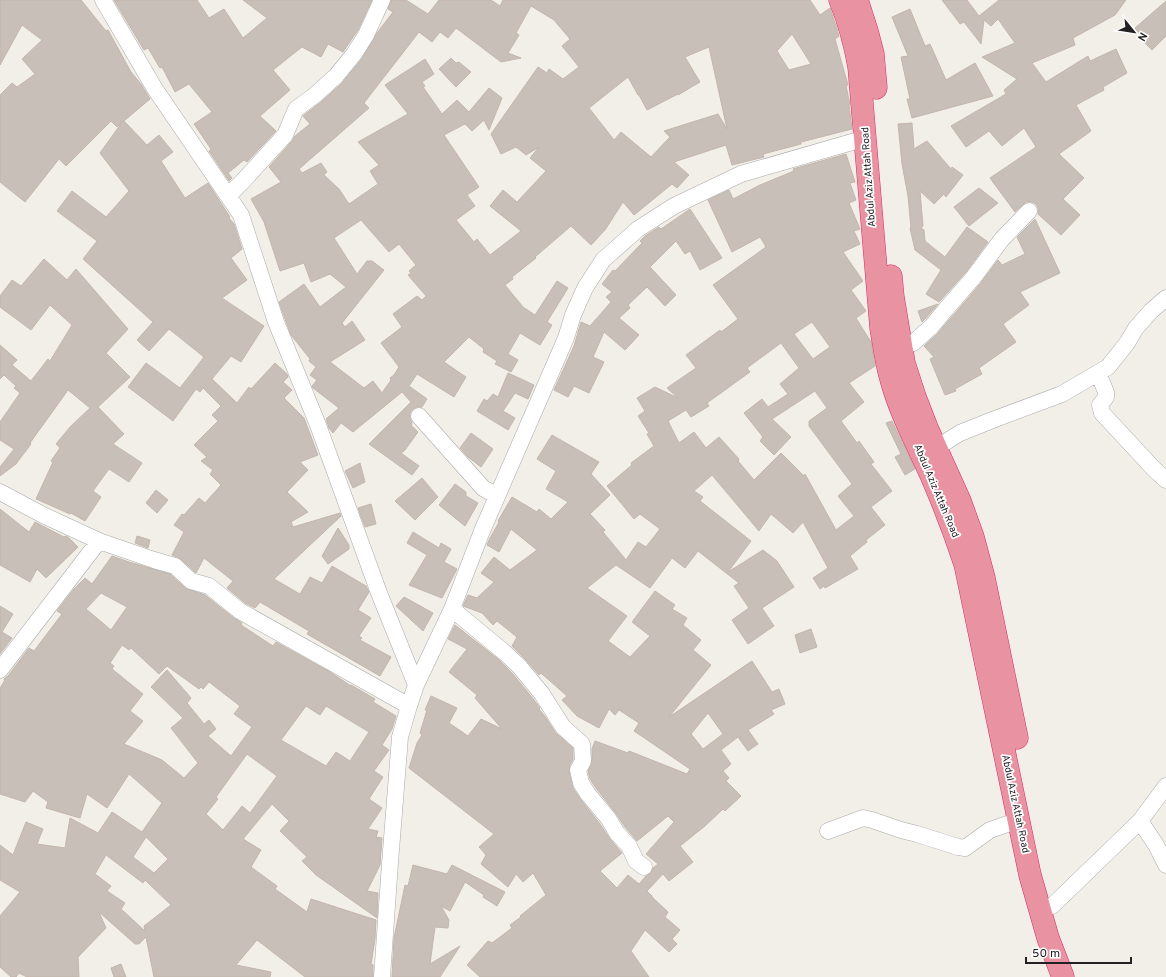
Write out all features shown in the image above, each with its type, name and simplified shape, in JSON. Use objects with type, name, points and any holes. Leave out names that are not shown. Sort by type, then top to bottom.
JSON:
[{"type":"highway","name":"Abdul Aziz Attah Road","points":[[840,0],[847,16],[855,43],[859,67],[881,328],[885,357],[891,381],[913,438],[960,501],[973,537],[994,620],[1040,857],[1059,932],[1077,977]]},
{"type":"highway","name":"Abdul Aziz Attah Road","points":[[857,0],[873,54],[893,298],[904,363],[915,397],[936,448],[938,472],[952,524],[965,564],[1030,875],[1048,938],[1063,977]]},
{"type":"street","points":[[103,0],[155,89],[241,216],[276,322],[318,425],[379,593],[416,685]]},
{"type":"street","points":[[228,196],[285,135],[296,109],[336,76],[354,54],[366,35],[382,0]]},
{"type":"street","points":[[382,977],[400,737],[409,706],[416,685],[452,609],[482,531],[566,338],[573,315],[586,288],[603,260],[638,229],[674,206],[741,174],[866,138]]},
{"type":"street","points":[[902,346],[913,343],[932,326],[973,278],[1002,239],[1029,211]]},
{"type":"street","points":[[936,448],[960,433],[1062,394],[1108,367],[1127,343],[1136,328],[1151,311],[1166,298]]},
{"type":"street","points":[[1098,373],[1106,392],[1106,397],[1100,405],[1102,413],[1166,480]]},
{"type":"street","points":[[419,416],[483,488],[497,496]]},
{"type":"street","points":[[0,492],[43,515],[99,541],[175,566],[191,582],[209,586],[240,611],[409,706]]},
{"type":"street","points":[[0,670],[99,541]]},
{"type":"street","points":[[452,609],[519,666],[542,694],[563,727],[582,744],[583,761],[578,770],[581,783],[608,818],[617,833],[629,846],[636,860],[644,867]]},
{"type":"street","points":[[1052,906],[1140,821],[1166,786]]},
{"type":"street","points":[[828,830],[863,818],[965,848],[990,830],[1019,820]]},
{"type":"street","points":[[1140,821],[1156,845],[1166,865]]},
{"type":"building","points":[[0,0],[81,0],[106,31],[108,30],[131,72],[141,84],[150,99],[124,121],[147,145],[159,135],[173,152],[161,161],[185,198],[208,183],[234,224],[242,249],[231,258],[247,280],[222,298],[264,326],[241,362],[231,356],[212,379],[237,403],[249,387],[251,389],[275,363],[287,374],[288,377],[283,382],[292,390],[284,398],[304,418],[318,455],[300,462],[308,470],[287,492],[308,512],[291,522],[293,527],[340,513],[341,516],[274,579],[300,594],[310,577],[322,583],[332,566],[366,586],[369,592],[358,610],[371,618],[359,636],[362,638],[360,640],[391,657],[380,676],[307,634],[309,631],[260,602],[255,608],[245,603],[227,588],[233,581],[204,558],[196,573],[181,559],[172,555],[184,532],[174,525],[182,514],[184,515],[199,498],[205,503],[221,485],[210,474],[213,470],[201,461],[207,457],[194,445],[218,421],[212,415],[221,406],[203,388],[200,392],[196,389],[173,421],[128,387],[146,363],[180,388],[204,357],[169,329],[149,351],[137,340],[153,322],[83,259],[97,241],[57,211],[72,191],[106,217],[129,191],[100,153],[123,121],[117,127],[111,121],[66,166],[59,159],[25,202],[0,182],[0,95],[12,83],[17,87],[35,74],[22,59],[42,40],[22,25],[0,65]]},
{"type":"building","points":[[114,0],[197,0],[209,18],[224,9],[243,38],[267,18],[243,0],[372,0],[358,30],[343,52],[328,44],[321,57],[302,47],[273,70],[290,90],[260,116],[276,131],[247,162],[244,160],[228,173],[232,178],[229,181],[209,151],[211,149],[194,124],[212,112],[189,84],[175,92],[162,67],[160,68],[148,48],[144,50]]},
{"type":"building","points":[[391,0],[406,0],[428,14],[439,0],[491,0],[500,6],[503,0],[810,0],[820,15],[830,8],[837,29],[839,36],[835,39],[848,85],[846,86],[850,104],[852,129],[801,142],[801,144],[763,154],[764,157],[732,165],[726,145],[674,162],[689,175],[677,188],[672,184],[634,215],[623,202],[605,230],[591,245],[571,226],[535,257],[536,258],[512,277],[513,279],[505,285],[523,307],[535,315],[557,281],[568,288],[547,322],[552,325],[540,345],[520,333],[508,354],[518,360],[511,372],[495,364],[497,361],[483,352],[484,349],[469,337],[444,362],[466,377],[454,397],[417,374],[409,386],[427,399],[422,407],[413,409],[410,413],[411,425],[418,432],[405,450],[401,453],[419,466],[412,475],[369,444],[411,402],[402,392],[353,432],[341,423],[333,433],[329,428],[326,419],[339,408],[313,388],[312,386],[317,380],[310,375],[316,367],[309,361],[310,359],[291,335],[279,302],[304,284],[320,307],[346,287],[330,274],[311,282],[304,263],[280,271],[264,222],[251,199],[281,182],[269,167],[295,136],[310,124],[303,116],[342,83],[361,60],[377,33],[393,12],[388,9]],"holes":[[[531,6],[554,20],[570,39],[562,46],[579,67],[563,79],[549,69],[547,73],[538,67],[491,134],[501,154],[516,147],[526,155],[539,147],[530,158],[546,171],[517,202],[503,190],[490,206],[521,231],[490,255],[477,239],[474,242],[456,220],[475,206],[467,195],[479,187],[444,135],[465,124],[472,131],[484,120],[489,130],[502,98],[489,88],[469,112],[457,100],[442,114],[423,87],[425,86],[422,82],[434,74],[425,59],[385,85],[408,114],[358,142],[379,165],[370,171],[378,184],[349,204],[339,189],[324,175],[327,172],[321,163],[302,173],[299,169],[369,108],[364,103],[419,32],[432,42],[440,32],[448,38],[456,28],[501,62],[521,58],[508,53],[519,35],[516,33]],[[792,34],[811,64],[789,70],[777,51]],[[709,47],[727,129],[718,114],[664,131],[670,137],[651,157],[621,132],[614,140],[589,108],[628,77],[647,110],[678,95],[700,82],[685,57]],[[361,220],[389,252],[399,244],[416,265],[409,271],[411,273],[408,275],[426,296],[422,300],[417,296],[393,314],[402,327],[381,343],[399,367],[390,378],[391,380],[382,393],[373,381],[364,388],[330,362],[365,340],[352,321],[345,327],[342,323],[384,270],[372,261],[367,261],[357,274],[334,238]]]},
{"type":"building","points":[[942,0],[967,0],[979,16],[999,0],[1126,0],[1115,15],[1073,38],[1075,45],[1032,63],[1046,82],[1088,56],[1090,61],[1116,49],[1127,73],[1103,87],[1104,90],[1076,105],[1091,131],[1059,154],[1084,178],[1063,199],[1080,215],[1061,235],[1038,214],[1036,204],[1032,202],[1026,202],[1015,212],[990,178],[1036,147],[1024,128],[1002,146],[989,131],[966,147],[951,126],[1006,94],[1004,90],[1017,79],[982,57],[1015,43],[998,19],[991,26],[984,20],[981,44],[964,22],[960,24]]},
{"type":"building","points":[[1166,1],[1166,36],[1152,50],[1143,41],[1135,28]]},
{"type":"building","points":[[910,9],[925,46],[930,44],[946,80],[975,63],[993,96],[912,118],[907,99],[910,99],[901,57],[908,56],[892,17]]},
{"type":"building","points":[[451,58],[456,63],[459,62],[471,72],[456,87],[439,69]]},
{"type":"building","points":[[912,123],[914,149],[927,141],[951,169],[952,167],[963,175],[946,197],[944,194],[934,204],[920,191],[923,226],[921,228],[924,230],[925,241],[945,257],[967,227],[988,242],[966,272],[939,302],[926,294],[941,270],[915,250],[910,228],[908,196],[902,164],[898,124]]},
{"type":"building","points":[[846,154],[855,182],[850,183],[856,200],[849,203],[860,229],[854,231],[860,244],[843,252],[863,281],[851,290],[866,311],[856,318],[871,342],[875,366],[849,383],[864,402],[841,421],[857,443],[859,441],[874,462],[871,464],[892,491],[871,507],[885,525],[866,540],[867,542],[850,556],[858,569],[825,588],[824,586],[820,589],[813,578],[828,568],[803,522],[793,533],[771,514],[759,531],[712,475],[694,491],[703,497],[700,501],[751,541],[728,572],[763,550],[777,561],[794,587],[762,608],[774,626],[748,644],[732,620],[749,608],[734,586],[739,583],[698,551],[685,568],[672,558],[650,588],[616,565],[587,588],[627,616],[608,641],[630,657],[650,636],[632,622],[655,591],[675,605],[672,609],[687,618],[683,625],[701,640],[693,650],[711,665],[669,717],[752,661],[772,692],[779,689],[785,704],[771,710],[774,714],[748,730],[758,744],[748,751],[738,737],[721,750],[731,764],[723,771],[729,778],[726,781],[741,796],[725,811],[723,809],[680,846],[693,862],[669,881],[663,874],[647,891],[668,912],[665,917],[680,930],[672,939],[677,944],[669,952],[645,930],[631,951],[649,977],[480,977],[467,965],[488,941],[492,943],[512,928],[510,925],[546,895],[533,873],[523,882],[516,874],[508,887],[481,864],[486,855],[479,847],[494,834],[409,768],[417,743],[422,735],[420,733],[427,710],[425,710],[431,696],[457,708],[449,723],[468,736],[481,719],[502,729],[475,698],[477,695],[449,672],[467,649],[448,639],[455,625],[498,659],[512,673],[534,700],[555,732],[573,748],[573,759],[569,772],[573,788],[622,853],[600,871],[617,888],[628,875],[639,884],[658,864],[646,854],[674,822],[668,816],[637,841],[590,779],[588,771],[591,765],[592,749],[595,741],[628,753],[629,751],[687,774],[690,769],[634,731],[639,723],[619,710],[615,715],[609,709],[599,728],[577,716],[562,700],[567,696],[541,673],[539,675],[512,646],[517,637],[497,621],[493,625],[482,613],[463,606],[468,595],[477,598],[494,582],[481,573],[494,557],[510,570],[537,550],[511,529],[499,552],[487,545],[499,522],[498,521],[512,497],[537,512],[539,509],[551,519],[568,502],[546,489],[556,471],[537,459],[552,435],[599,462],[591,474],[610,495],[590,514],[605,530],[603,532],[626,560],[638,542],[646,547],[660,529],[640,514],[634,519],[607,486],[632,465],[631,463],[654,446],[647,434],[649,433],[638,416],[645,411],[637,398],[655,387],[678,398],[667,388],[696,368],[686,355],[720,330],[721,332],[738,319],[713,285],[766,247],[760,237],[732,252],[708,200],[729,190],[733,199],[760,185],[794,171],[793,169]],"holes":[[[812,322],[830,347],[813,359],[794,334]],[[781,343],[799,368],[780,384],[788,394],[768,407],[762,399],[744,413],[763,437],[760,441],[774,455],[791,437],[772,419],[815,391],[827,408],[809,421],[809,426],[852,484],[838,496],[854,516],[836,530],[805,474],[804,476],[781,453],[754,480],[738,461],[739,459],[719,437],[706,448],[694,432],[679,443],[668,421],[686,410],[691,417],[709,406],[707,403],[750,372],[747,368]],[[708,713],[723,734],[703,749],[691,734]]]},
{"type":"building","points":[[979,188],[998,203],[969,226],[954,207]]},
{"type":"building","points":[[690,209],[722,258],[700,270],[690,251],[685,254],[676,241],[650,267],[676,295],[665,306],[647,287],[628,305],[630,308],[619,318],[639,335],[625,350],[604,332],[593,357],[604,362],[589,393],[574,386],[568,397],[554,390],[574,346],[581,322],[590,326],[611,302],[606,297],[612,292],[602,284],[613,270],[615,271],[642,243],[640,241],[645,236],[659,227],[661,229]]},
{"type":"building","points":[[1035,219],[1060,273],[1020,292],[1029,305],[1003,324],[1016,342],[979,368],[982,374],[955,389],[956,391],[945,395],[930,359],[934,357],[924,346],[939,332],[980,284],[998,260],[1002,265],[1025,254],[1017,237]]},
{"type":"building","points":[[44,259],[67,280],[76,269],[128,329],[106,353],[130,377],[98,407],[124,434],[113,444],[142,463],[129,482],[109,469],[93,491],[101,497],[85,521],[71,513],[70,514],[36,499],[53,462],[51,461],[60,448],[56,444],[70,427],[90,408],[68,390],[16,464],[0,476],[0,467],[14,449],[0,440],[0,422],[20,393],[14,388],[16,386],[4,375],[0,379],[0,345],[17,360],[12,365],[31,381],[48,359],[50,361],[72,325],[50,305],[31,330],[0,307],[0,296],[12,280],[21,286]]},
{"type":"building","points":[[938,304],[925,319],[922,322],[918,311]]},
{"type":"building","points":[[508,373],[534,385],[528,399],[515,393],[503,411],[515,418],[508,430],[477,411],[484,399],[487,401],[493,394],[498,397]]},
{"type":"building","points":[[892,421],[915,469],[905,475],[895,457],[901,454],[886,423]]},
{"type":"building","points":[[471,433],[493,449],[481,467],[468,457],[460,448]]},
{"type":"building","points":[[360,463],[365,482],[353,488],[345,471]]},
{"type":"building","points":[[422,478],[438,497],[415,520],[395,501]]},
{"type":"building","points":[[455,484],[466,492],[466,496],[478,503],[465,526],[439,505]]},
{"type":"building","points":[[156,490],[168,500],[157,513],[146,503]]},
{"type":"building","points":[[371,504],[376,524],[365,527],[358,508]]},
{"type":"building","points":[[0,509],[29,532],[35,522],[64,537],[68,537],[78,547],[46,578],[37,569],[30,582],[0,565]]},
{"type":"building","points":[[338,528],[349,545],[349,549],[328,564],[322,556]]},
{"type":"building","points":[[413,532],[439,548],[441,543],[451,549],[444,562],[457,569],[442,598],[409,585],[427,555],[407,543]]},
{"type":"building","points":[[137,536],[150,540],[148,548],[135,543]]},
{"type":"building","points":[[112,556],[170,574],[185,588],[205,595],[242,623],[241,625],[273,646],[276,642],[330,672],[351,686],[375,699],[373,702],[396,716],[392,729],[382,745],[389,750],[374,771],[383,777],[369,799],[382,808],[368,829],[378,831],[376,837],[382,838],[380,865],[367,891],[378,893],[377,918],[316,875],[302,861],[307,857],[280,831],[289,821],[272,804],[243,839],[261,850],[251,867],[277,886],[275,889],[307,912],[311,899],[376,920],[371,964],[373,965],[373,977],[305,977],[257,940],[236,965],[271,972],[270,977],[154,977],[146,937],[139,944],[135,944],[99,912],[106,928],[78,957],[79,977],[27,977],[19,973],[16,977],[11,977],[0,967],[0,916],[20,892],[0,880],[0,845],[13,855],[26,822],[43,829],[37,844],[65,848],[70,818],[98,833],[112,812],[142,832],[162,803],[129,774],[107,808],[87,794],[80,818],[46,808],[48,802],[33,791],[25,802],[0,794],[0,688],[5,680],[4,679],[8,676],[29,648],[34,651],[62,614],[57,611],[74,589],[85,578],[92,584]],"holes":[[[101,593],[127,607],[111,630],[86,609]],[[122,645],[129,650],[131,648],[159,674],[167,666],[199,689],[201,687],[203,689],[209,682],[240,706],[234,714],[252,727],[231,756],[208,736],[216,729],[209,720],[204,724],[187,703],[191,698],[167,670],[151,687],[183,718],[171,728],[198,763],[184,778],[162,760],[124,744],[143,721],[130,711],[143,694],[112,669],[114,666],[110,663]],[[306,706],[320,715],[326,706],[369,732],[350,761],[336,752],[326,766],[281,740]],[[247,754],[277,776],[250,813],[242,806],[223,830],[206,814],[218,799],[216,797]],[[146,837],[168,859],[154,873],[133,857]],[[106,855],[143,883],[145,880],[171,905],[144,926],[145,931],[121,909],[125,903],[107,891],[111,886],[95,874]]]},
{"type":"building","points":[[404,597],[433,613],[423,631],[396,606]]},
{"type":"building","points":[[0,606],[13,614],[2,632],[12,638],[0,654]]},
{"type":"building","points":[[811,629],[817,647],[800,653],[795,635]]},
{"type":"building","points":[[413,865],[447,874],[452,865],[505,892],[497,906],[465,882],[450,911],[441,906],[449,920],[448,928],[435,927],[430,964],[460,946],[440,977],[392,977],[394,938],[405,885],[408,886]]},
{"type":"building","points":[[121,964],[126,977],[114,977],[111,968]]}]
